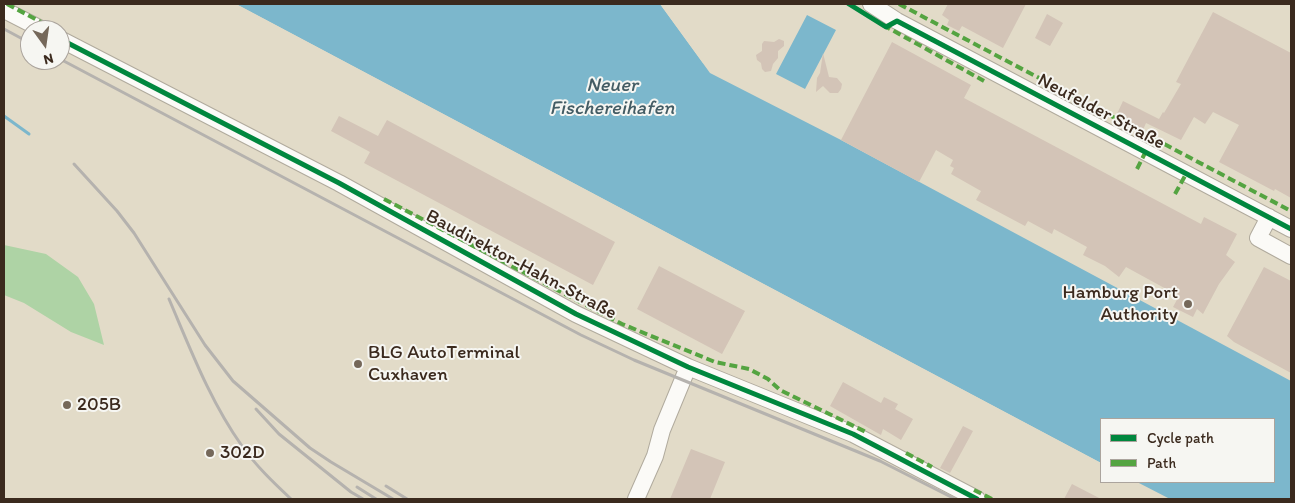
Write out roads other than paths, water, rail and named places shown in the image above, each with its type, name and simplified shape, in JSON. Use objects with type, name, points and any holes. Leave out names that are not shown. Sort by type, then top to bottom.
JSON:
[{"type":"street","name":"Neufelder Straße","points":[[871,4],[897,22],[1291,229]]},
{"type":"street","points":[[4,10],[24,20]]},
{"type":"street","name":"Baudirektor-Hahn-Straße","points":[[70,44],[339,183],[576,314],[688,367],[853,434],[977,499]]},
{"type":"street","points":[[1269,217],[1258,238],[1291,256]]},
{"type":"street","points":[[636,499],[655,456],[662,430],[688,367]]},
{"type":"water","name":"Neuer Fischereihafen","points":[[236,4],[660,4],[710,73],[841,140],[1291,381],[1291,499],[1170,499],[1139,483],[1275,483],[1275,418],[1100,418],[1100,462]]},
{"type":"water","points":[[807,15],[836,30],[805,89],[776,74]]},
{"type":"waterway","points":[[4,116],[29,134]]},
{"type":"railway","points":[[4,29],[20,38]]},
{"type":"railway","points":[[70,64],[581,335],[634,360],[880,461],[955,499]]},
{"type":"railway","points":[[74,164],[117,211],[134,233],[205,345],[233,381],[310,448],[393,499]]},
{"type":"railway","points":[[169,299],[201,374],[220,411],[253,460],[291,499]]},
{"type":"railway","points":[[256,409],[279,434],[351,492],[363,499]]},
{"type":"railway","points":[[386,486],[407,499]]},
{"type":"railway","points":[[357,487],[376,499]]},
{"type":"place","name":"Hamburg Port Authority","points":[[1188,304]]},
{"type":"place","name":"BLG AutoTerminal Cuxhaven","points":[[358,364]]},
{"type":"place","name":"205B","points":[[67,405]]},
{"type":"place","name":"302D","points":[[210,453]]}]
